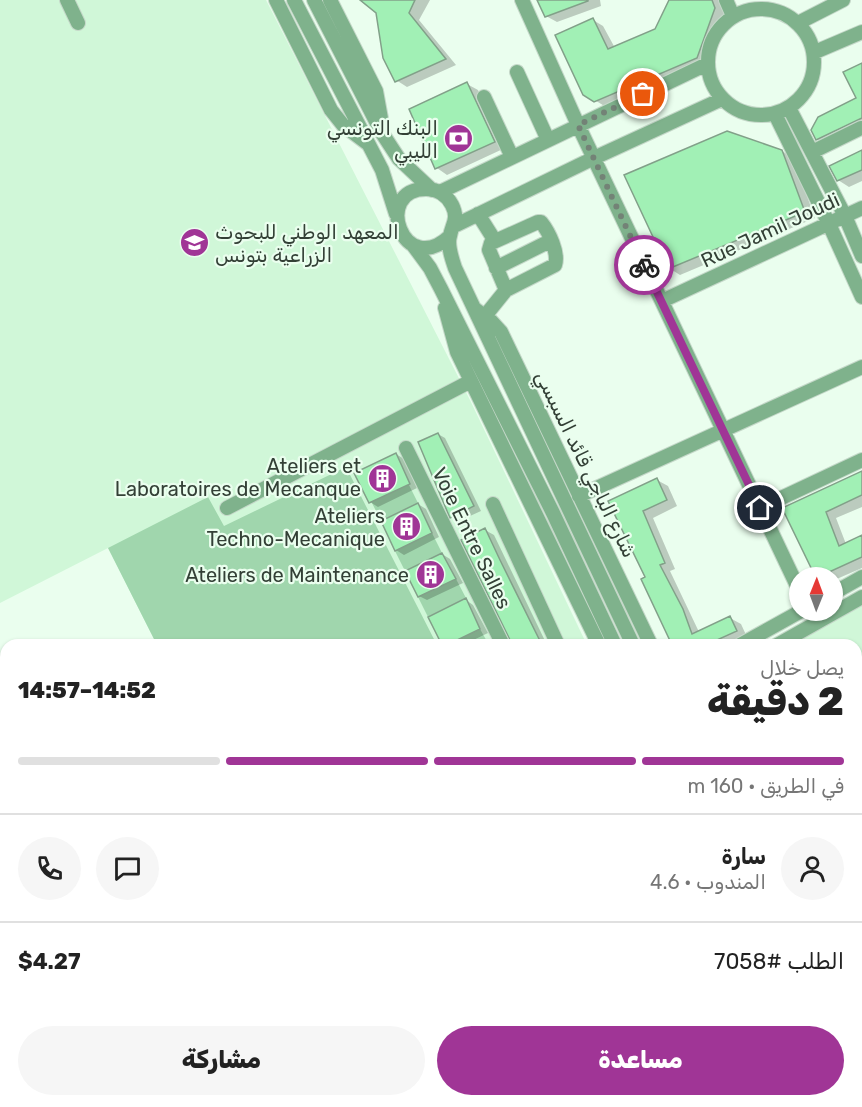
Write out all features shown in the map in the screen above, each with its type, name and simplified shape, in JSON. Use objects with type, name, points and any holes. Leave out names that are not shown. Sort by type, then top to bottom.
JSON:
[{"type":"street","points":[[67,0],[78,23]]},
{"type":"street","points":[[276,0],[332,110],[343,124],[369,144]]},
{"type":"street","points":[[294,0],[387,182],[399,231],[430,268],[441,289],[553,513],[612,639]]},
{"type":"street","points":[[314,0],[382,133],[399,159],[416,177],[447,198],[453,207],[455,216],[452,231],[452,260],[479,312],[630,639]]},
{"type":"street","points":[[330,0],[376,91],[382,133]]},
{"type":"street","points":[[522,0],[578,125],[789,569]]},
{"type":"street","points":[[726,0],[733,16]]},
{"type":"street","points":[[798,22],[843,0]]},
{"type":"street","points":[[746,5],[775,10],[798,22],[809,36],[814,52],[815,68],[811,84],[802,97],[789,108],[775,114],[756,115],[737,110],[722,99],[711,82],[707,64],[710,45],[719,28],[746,5]]},
{"type":"street","points":[[814,52],[862,32]]},
{"type":"street","points":[[396,216],[400,203],[414,191],[436,191],[707,64]]},
{"type":"street","points":[[517,72],[548,140]]},
{"type":"street","points":[[484,97],[512,157]]},
{"type":"street","points":[[413,245],[423,248],[442,243],[452,231],[478,214],[722,99]]},
{"type":"street","points":[[789,108],[862,256]]},
{"type":"street","points":[[775,114],[830,224],[862,297]]},
{"type":"street","points":[[812,152],[861,128]]},
{"type":"street","name":"Rue Jamil Joudi","points":[[662,302],[862,208]]},
{"type":"street","points":[[478,214],[495,241]]},
{"type":"street","points":[[479,312],[506,290],[555,265],[550,241],[544,226],[538,222],[491,243],[489,250],[506,290]]},
{"type":"street","points":[[496,268],[550,241]]},
{"type":"street","points":[[441,289],[457,352],[596,639]]},
{"type":"street","name":"شارع الباجي قائد السبسي","points":[[479,312],[501,332],[648,639]]},
{"type":"street","points":[[579,496],[862,367]]},
{"type":"street","points":[[227,507],[471,381]]},
{"type":"street","name":"Voie Entre Salles","points":[[406,448],[501,639]]},
{"type":"street","points":[[760,508],[862,460]]},
{"type":"street","points":[[493,504],[555,639]]},
{"type":"street","points":[[843,588],[862,577]]},
{"type":"street","points":[[788,639],[862,597]]},
{"type":"street","points":[[751,639],[789,618]]},
{"type":"shaded area","name":"المعهد الوطني للبحوث الزراعية بتونس","points":[[0,0],[266,0],[470,400],[584,639],[154,639],[108,548],[0,603]]},
{"type":"shaded area","points":[[346,467],[434,639],[154,639],[108,548],[208,497],[224,526]]},
{"type":"shaded area","points":[[408,483],[418,503],[381,521],[371,501]]},
{"type":"shaded area","points":[[432,533],[442,553],[405,571],[395,551]]},
{"type":"shaded area","points":[[456,579],[466,598],[428,617],[418,597]]},
{"type":"shaded area","points":[[862,604],[862,639],[801,639],[832,621],[843,621],[843,615]]},
{"type":"shaded area","points":[[480,629],[486,639],[459,639]]},
{"type":"building","points":[[360,0],[415,0],[409,13],[446,59],[395,82],[383,58],[376,13]]},
{"type":"building","points":[[537,0],[588,0],[588,1],[545,17]]},
{"type":"building","points":[[669,0],[712,0],[715,8],[697,58],[594,102],[583,95],[555,35],[593,18],[608,49],[655,29]]},
{"type":"building","points":[[862,63],[862,118],[816,140],[811,130],[818,117],[856,98],[843,72]]},
{"type":"building","points":[[467,82],[495,142],[435,169],[409,109]]},
{"type":"building","points":[[727,131],[782,150],[805,212],[668,269],[624,175]]},
{"type":"building","points":[[862,150],[862,170],[837,181],[829,166]]},
{"type":"building","points":[[438,433],[474,506],[450,518],[418,442]]},
{"type":"building","name":"Ateliers et Laboratoires de Mecanque","points":[[396,453],[410,484],[369,503],[354,473]]},
{"type":"building","points":[[862,471],[862,495],[826,512],[839,546],[862,535],[862,557],[840,567],[811,567],[782,508]]},
{"type":"building","points":[[657,478],[667,500],[643,511],[665,563],[660,565],[683,609],[692,634],[730,616],[737,631],[719,639],[669,639],[641,579],[645,577],[608,501]]},
{"type":"building","name":"Ateliers Techno-Mecanique","points":[[418,503],[432,533],[395,551],[381,521]]},
{"type":"building","points":[[485,528],[539,639],[510,639],[461,540]]},
{"type":"building","name":"Ateliers de Maintenance","points":[[442,553],[456,579],[418,597],[405,571]]},
{"type":"building","points":[[466,598],[480,629],[459,639],[439,639],[428,617]]},
{"type":"way so far","points":[[643,94],[578,125],[644,265]]},
{"type":"place","name":"البنك التونسي الليبي","points":[[459,139]]},
{"type":"place","name":"المعهد الوطني للبحوث الزراعية بتونس","points":[[194,243]]},
{"type":"place","name":"Ateliers et Laboratoires de Mecanque","points":[[382,478]]},
{"type":"place","name":"Ateliers Techno-Mecanique","points":[[406,527]]},
{"type":"place","name":"Ateliers de Maintenance","points":[[430,575]]},
{"type":"route","points":[[644,265],[760,508]]}]
